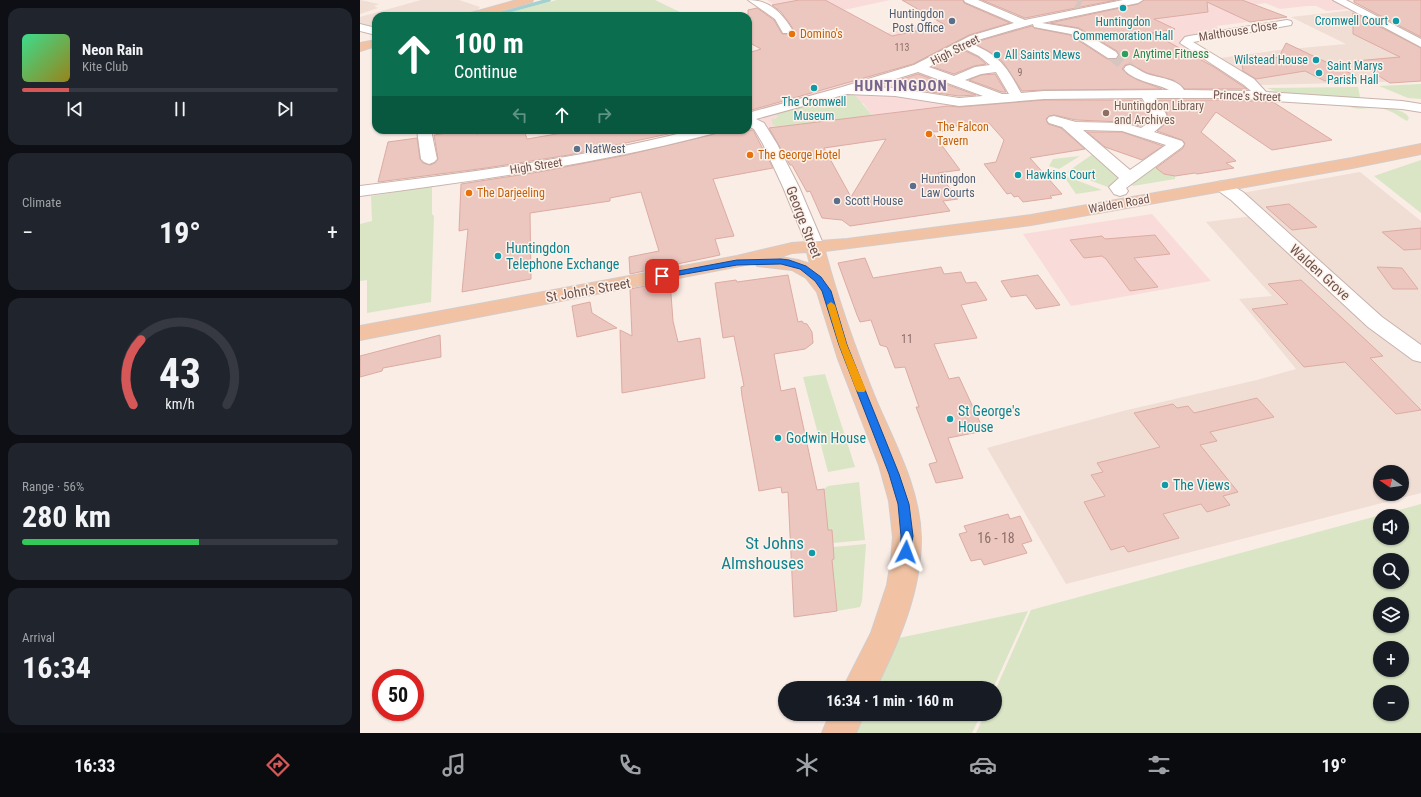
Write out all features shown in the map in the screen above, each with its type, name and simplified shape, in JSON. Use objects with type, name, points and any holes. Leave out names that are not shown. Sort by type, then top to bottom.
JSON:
[{"type":"main road","points":[[485,12],[528,0]]},
{"type":"main road","name":"Walden Road","points":[[812,247],[847,244],[1031,220],[1352,163],[1421,148]]},
{"type":"main road","name":"St John's Street","points":[[360,333],[737,262],[792,248],[812,247]]},
{"type":"main road","name":"George Street","points":[[812,247],[843,345],[894,474],[904,504],[907,536],[904,568],[887,632],[862,681]]},
{"type":"main road","points":[[737,262],[786,261],[803,268],[818,279],[826,290]]},
{"type":"main road","points":[[838,733],[844,721]]},
{"type":"street","points":[[753,0],[779,17],[787,31]]},
{"type":"street","points":[[969,0],[1026,22],[1045,27],[1074,31],[1112,55]]},
{"type":"street","name":"High Street","points":[[752,121],[763,118],[775,110],[918,68],[974,38],[1078,6],[1138,0]]},
{"type":"street","points":[[1338,0],[1421,44]]},
{"type":"street","name":"Malthouse Close","points":[[1262,96],[1248,82],[1186,43],[1189,39],[1287,23]]},
{"type":"street","points":[[360,27],[372,31]]},
{"type":"street","points":[[963,44],[993,60],[1001,68],[1018,97]]},
{"type":"street","points":[[918,68],[1002,98]]},
{"type":"street","points":[[954,80],[979,70],[1001,68]]},
{"type":"street","points":[[1130,69],[1141,76],[1164,82],[1184,95]]},
{"type":"street","points":[[1141,76],[1160,117],[1160,121],[1144,133]]},
{"type":"street","name":"Prince's Street","points":[[847,90],[895,92],[959,102],[1044,95],[1262,96],[1402,105],[1421,108]]},
{"type":"street","name":"Prince's Street","points":[[1402,105],[1421,103]]},
{"type":"street","points":[[1054,120],[1068,124],[1075,126],[1123,127],[1177,144],[1125,185],[1068,124]]},
{"type":"street","name":"George Street","points":[[752,121],[770,144],[785,174],[812,247]]},
{"type":"street","points":[[424,134],[427,172]]},
{"type":"street","name":"High Street","points":[[360,191],[427,172],[557,164],[657,144],[695,134]]},
{"type":"street","name":"Walden Grove","points":[[1222,186],[1237,196],[1376,322],[1421,355]]},
{"type":"shaded area","points":[[360,0],[379,4],[374,6],[378,8],[360,14]]},
{"type":"shaded area","points":[[421,0],[459,0],[480,7],[476,12],[378,12]]},
{"type":"shaded area","points":[[767,0],[890,0],[807,18],[777,7]]},
{"type":"shaded area","points":[[902,0],[1334,0],[1348,9],[1327,11],[1316,6],[1307,6],[1280,9],[1265,3],[1225,10],[1248,22],[1216,26],[1224,31],[1184,37],[1181,43],[1262,96],[1002,99],[939,76],[918,82],[920,87],[934,94],[939,92],[964,104],[872,115],[863,103],[797,108],[775,115],[778,116],[775,119],[791,125],[809,135],[815,153],[778,159],[752,126],[752,66],[937,21]]},
{"type":"shaded area","points":[[1388,8],[1421,23],[1421,43],[1413,44],[1421,48],[1421,81],[1261,85],[1220,58],[1279,50],[1346,44],[1291,17],[1364,9]]},
{"type":"shaded area","points":[[372,14],[372,26],[360,23],[360,17]]},
{"type":"shaded area","points":[[1360,172],[1421,221],[1421,493],[1409,496],[1409,465],[1373,465],[1373,501],[1390,501],[1066,584],[987,448],[1123,411],[1257,380],[1296,369],[1239,299],[1272,296],[1206,222],[1268,214],[1242,193]]},
{"type":"shaded area","points":[[1152,214],[1211,281],[1071,306],[1023,234]]},
{"type":"green space","points":[[557,0],[655,0],[680,12],[512,12]]},
{"type":"green space","points":[[1421,84],[1421,99],[1408,98],[1379,86]]},
{"type":"green space","points":[[1358,87],[1360,97],[1357,98],[1281,93],[1267,88]]},
{"type":"green space","points":[[853,93],[872,115],[880,114],[888,124],[809,135],[791,125],[778,129],[772,123],[772,118],[775,119],[778,116],[774,115]]},
{"type":"green space","points":[[1346,105],[1391,108],[1406,114],[1409,118],[1407,121],[1384,109],[1360,109]]},
{"type":"green space","points":[[1093,154],[1122,178],[1108,187],[1067,172]]},
{"type":"green space","points":[[1080,156],[1059,169],[1049,166],[1053,159]]},
{"type":"green space","points":[[1421,160],[1421,213],[1374,176]]},
{"type":"green space","points":[[1155,166],[1164,174],[1175,176],[1175,179],[1133,186],[1128,182]]},
{"type":"green space","points":[[1063,175],[1102,190],[1076,194]]},
{"type":"green space","points":[[432,186],[432,214],[434,216],[431,302],[367,313],[367,280],[360,281],[360,224],[372,221],[371,196]]},
{"type":"green space","points":[[825,374],[855,467],[828,472],[803,377]]},
{"type":"green space","points":[[859,482],[865,540],[833,543],[832,530],[828,530],[824,489],[828,486]]},
{"type":"green space","points":[[1421,504],[1421,733],[976,733],[982,721],[1002,721],[1002,681],[999,681],[1031,610],[1373,517],[1373,545],[1409,545],[1409,509],[1403,509]]},
{"type":"green space","points":[[866,544],[862,601],[860,607],[837,611],[832,560],[834,559],[833,547]]},
{"type":"green space","points":[[1028,611],[996,681],[871,681],[894,639]]},
{"type":"green space","points":[[853,721],[978,721],[972,733],[848,733]]},
{"type":"building","points":[[799,0],[825,0],[892,36],[945,25],[902,0],[963,0],[964,3],[1010,23],[969,35],[913,64],[752,110],[752,52],[761,49],[752,44],[752,12],[748,12],[748,10],[757,8],[774,20],[782,34],[791,34],[794,31],[781,12],[772,5]]},
{"type":"building","points":[[982,0],[1116,0],[1025,18]]},
{"type":"building","points":[[1144,0],[1242,0],[1287,17],[1250,22],[1207,2],[1208,12],[1154,19],[1175,29],[1152,33],[1214,67],[1247,89],[1185,89],[1173,80],[1147,73],[1130,64],[1125,65],[1122,69],[1127,74],[1162,89],[1022,91],[1003,62],[990,52],[975,44],[979,41],[1032,26],[1034,28],[1070,35],[1107,59],[1116,60],[1119,56],[1117,51],[1079,28],[1050,23],[1138,4]]},
{"type":"building","points":[[1354,0],[1421,0],[1421,37],[1354,2]]},
{"type":"building","points":[[1353,13],[1421,48],[1421,81],[1390,83],[1355,61],[1400,57],[1353,34]]},
{"type":"building","points":[[1286,43],[1356,76],[1325,81],[1305,71],[1256,79],[1243,71],[1242,64],[1279,57]]},
{"type":"building","points":[[963,50],[978,57],[986,64],[974,66],[954,74],[933,67]]},
{"type":"building","points":[[918,74],[976,95],[959,96],[930,92],[902,79]]},
{"type":"building","points":[[995,74],[1006,92],[1002,92],[969,80],[981,75]]},
{"type":"building","points":[[1044,100],[1141,100],[1151,115],[1151,119],[1141,126],[1123,122],[1076,120],[1054,115],[1049,116],[1046,119],[1048,124],[1061,128],[1085,149],[1030,158],[1062,194],[1050,196],[1052,198],[1023,202],[1018,196],[1014,197],[1011,193],[1007,194],[984,164],[996,162],[1004,140],[989,123],[947,127],[949,131],[932,132],[960,170],[938,173],[958,199],[943,201],[950,211],[850,226],[842,220],[822,218],[810,191],[807,192],[769,128],[948,106],[959,107]],"holes":[[[886,139],[851,197],[824,148]]]},
{"type":"building","points":[[1159,100],[1228,100],[1273,102],[1332,140],[1272,150],[1216,112],[1201,132],[1236,161],[1226,163],[1234,168],[1175,176],[1164,174],[1156,168],[1183,148],[1185,143],[1182,140],[1157,131],[1168,121],[1167,113]]},
{"type":"building","points":[[753,130],[773,168],[713,179],[734,236],[715,239],[720,255],[630,274],[629,257],[659,251],[641,192],[610,198],[610,201],[530,213],[531,279],[462,292],[468,229],[459,231],[461,184],[539,172],[627,155],[715,134],[752,134]]},
{"type":"building","points":[[1087,132],[1122,132],[1163,146],[1142,160],[1105,147]]},
{"type":"building","points":[[525,134],[527,139],[556,134],[668,134],[569,155],[486,168],[378,182],[388,142],[417,138],[420,159],[423,163],[430,165],[435,163],[438,159],[434,135]]},
{"type":"building","points":[[1289,204],[1317,227],[1292,230],[1266,207]]},
{"type":"building","points":[[1421,228],[1421,249],[1404,250],[1382,232]]},
{"type":"building","points":[[1155,235],[1170,254],[1134,258],[1158,287],[1130,291],[1106,259],[1102,256],[1084,258],[1070,240],[1102,236],[1105,239]]},
{"type":"building","points":[[865,258],[873,278],[941,267],[944,274],[961,272],[966,283],[976,282],[987,300],[961,305],[977,338],[934,344],[949,379],[959,377],[984,431],[948,438],[963,478],[936,483],[929,464],[937,462],[916,407],[919,407],[905,367],[895,368],[887,347],[880,345],[871,320],[860,322],[838,263]]},
{"type":"building","points":[[1377,267],[1402,268],[1418,289],[1393,289]]},
{"type":"building","points":[[788,275],[798,322],[802,321],[803,323],[807,324],[812,332],[813,343],[805,349],[774,354],[781,391],[795,388],[817,490],[824,489],[828,530],[832,530],[834,559],[832,560],[837,611],[794,617],[788,492],[782,493],[781,487],[759,491],[742,396],[741,387],[744,386],[734,336],[723,338],[715,283],[736,280],[737,282]]},
{"type":"building","points":[[1038,275],[1060,305],[1036,309],[1026,295],[1011,297],[1001,281]]},
{"type":"building","points":[[1301,280],[1383,356],[1370,358],[1421,410],[1396,414],[1345,362],[1304,367],[1252,309],[1288,304],[1268,284]]},
{"type":"building","points":[[670,281],[673,321],[678,342],[700,338],[705,378],[622,393],[620,330],[632,336],[630,289]]},
{"type":"building","points":[[590,302],[592,313],[617,328],[577,337],[572,306]]},
{"type":"building","points":[[440,335],[441,357],[383,368],[382,371],[360,377],[360,356]]},
{"type":"building","name":"The Views","points":[[1257,398],[1274,417],[1210,432],[1217,441],[1200,445],[1238,492],[1223,496],[1230,505],[1207,512],[1201,504],[1163,514],[1179,538],[1128,552],[1124,546],[1111,550],[1084,502],[1105,496],[1091,475],[1103,472],[1097,463],[1160,447],[1134,413],[1173,404],[1177,408],[1188,406],[1194,413]]},
{"type":"building","points":[[1008,514],[1010,519],[1020,516],[1032,541],[1022,544],[1027,553],[984,565],[981,559],[971,561],[959,534],[967,532],[964,526]]},
{"type":"waterway","points":[[505,12],[549,0]]},
{"type":"tunnel","points":[[1076,4],[1080,6]]},
{"type":"tunnel","points":[[1112,55],[1130,69]]},
{"type":"slow traffic","points":[[831,305],[843,345],[861,390]]},
{"type":"place","name":"Huntingdon Commemoration Hall","points":[[1123,8]]},
{"type":"place","name":"Huntingdon Post Office","points":[[952,21]]},
{"type":"place","name":"Cromwell Court","points":[[1396,21]]},
{"type":"place","name":"Domino's","points":[[792,34]]},
{"type":"place","name":"Anytime Fitness","points":[[1125,54]]},
{"type":"place","name":"All Saints Mews","points":[[997,55]]},
{"type":"place","name":"Wilstead House","points":[[1316,60]]},
{"type":"place","name":"Saint Marys Parish Hall","points":[[1319,73]]},
{"type":"place","name":"The Cromwell Museum","points":[[814,88]]},
{"type":"place","name":"Huntingdon Library and Archives","points":[[1106,113]]},
{"type":"place","name":"The Falcon Tavern","points":[[929,134]]},
{"type":"place","name":"NatWest","points":[[577,149]]},
{"type":"place","name":"The George Hotel","points":[[750,155]]},
{"type":"place","name":"Hawkins Court","points":[[1018,175]]},
{"type":"place","name":"Huntingdon Law Courts","points":[[913,186]]},
{"type":"place","name":"The Darjeeling","points":[[469,193]]},
{"type":"place","name":"Scott House","points":[[837,201]]},
{"type":"place","name":"Huntingdon Telephone Exchange","points":[[498,256]]},
{"type":"place","name":"St George's House","points":[[950,419]]},
{"type":"place","name":"Godwin House","points":[[778,438]]},
{"type":"place","name":"The Views","points":[[1165,485]]},
{"type":"place","name":"St Johns Almshouses","points":[[812,553]]},
{"type":"district","name":"HUNTINGDON","points":[[901,86]]},
{"type":"route","points":[[662,276],[737,262],[786,261],[803,268],[818,279],[826,291],[838,325],[843,345],[894,474],[904,504],[907,536],[906,552]]}]
